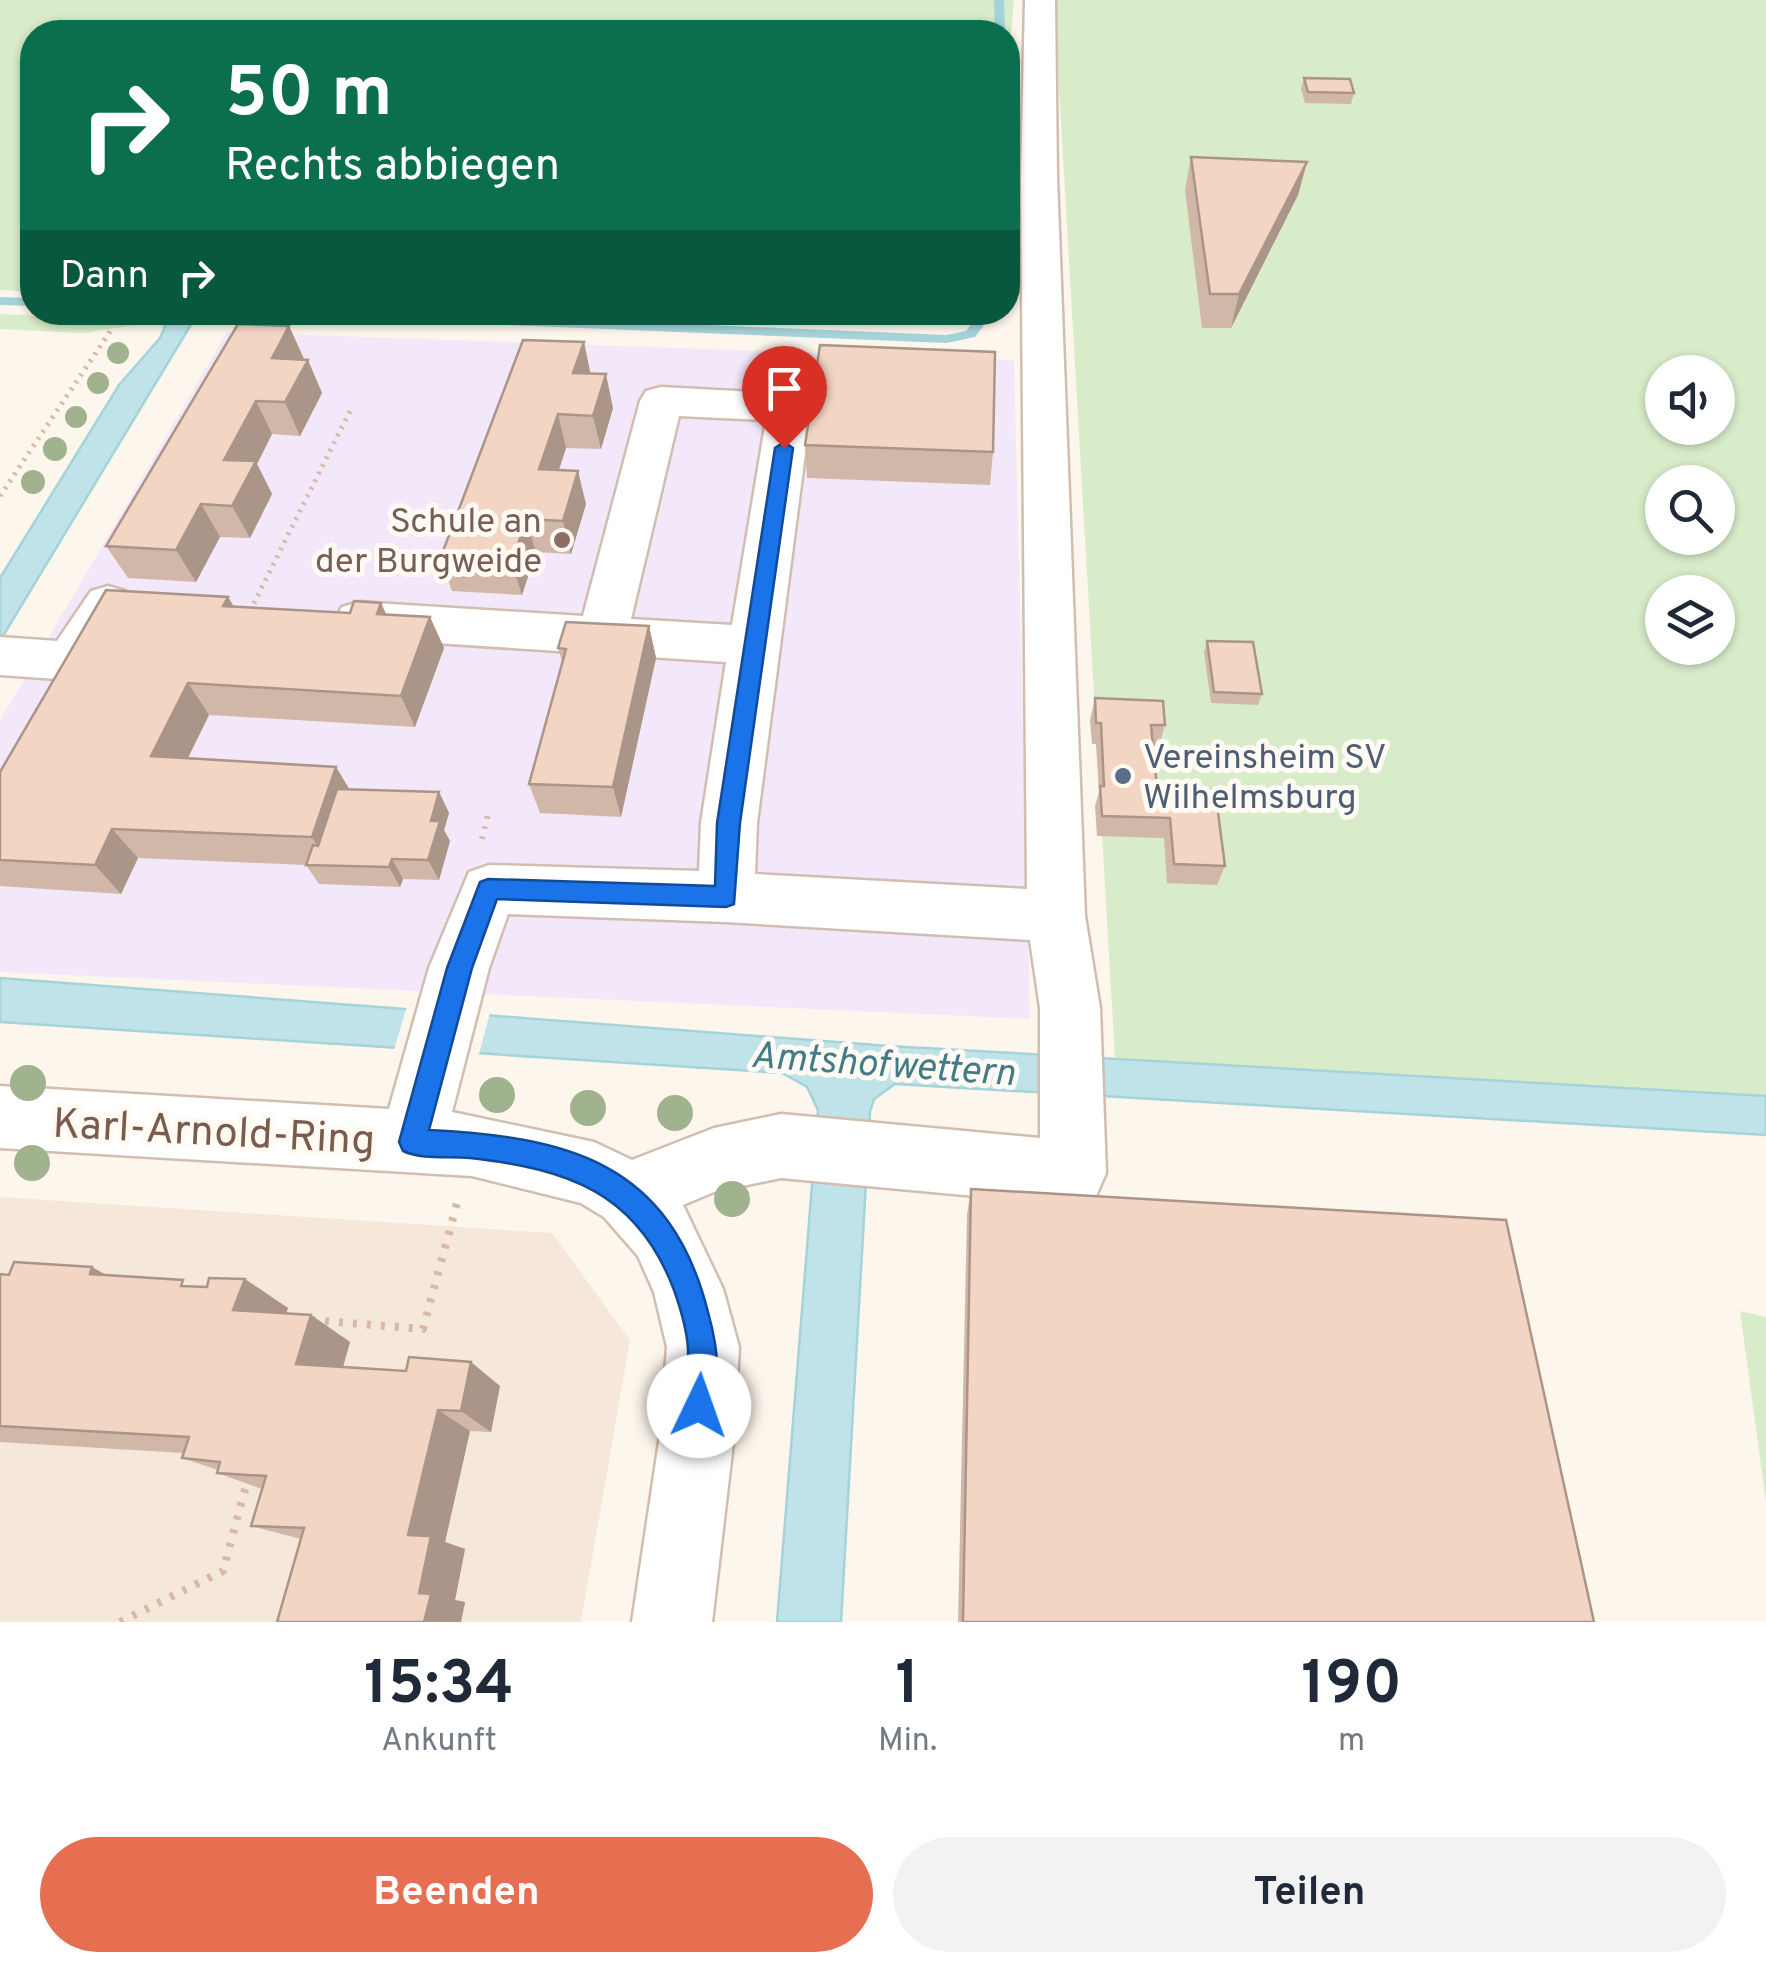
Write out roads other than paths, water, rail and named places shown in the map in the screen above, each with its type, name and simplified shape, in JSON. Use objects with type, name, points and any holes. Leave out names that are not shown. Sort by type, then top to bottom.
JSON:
[{"type":"street","points":[[628,1194],[714,1160],[780,1146],[1073,1173],[1070,1008],[1056,916],[1025,303],[1040,0]]},
{"type":"street","points":[[602,636],[661,401],[790,408],[729,823],[726,897]]},
{"type":"street","points":[[8,656],[71,661],[108,604],[161,607]]},
{"type":"street","points":[[250,612],[754,645]]},
{"type":"street","points":[[442,1144],[431,1074],[456,979],[488,889],[726,897],[1056,916]]},
{"type":"street","name":"Karl-Arnold-Ring","points":[[0,1117],[442,1144],[594,1174],[628,1194],[662,1232],[688,1289],[703,1347],[698,1435],[672,1622]]},
{"type":"water","points":[[165,325],[191,325],[0,641],[0,578],[119,385],[160,338]]},
{"type":"water","name":"Amtshofwettern","points":[[0,978],[889,1046],[1766,1096],[1766,1135],[895,1084],[874,1099],[870,1112],[841,1622],[777,1622],[818,1110],[807,1087],[782,1073],[0,1022]]},
{"type":"waterway","points":[[999,0],[1000,20]]},
{"type":"waterway","points":[[0,301],[20,302]]},
{"type":"waterway","points":[[605,325],[947,339],[970,334],[978,325]]},
{"type":"place","name":"Schule an der Burgweide","points":[[562,540]]},
{"type":"place","name":"Vereinsheim SV Wilhelmsburg","points":[[1123,776]]}]
